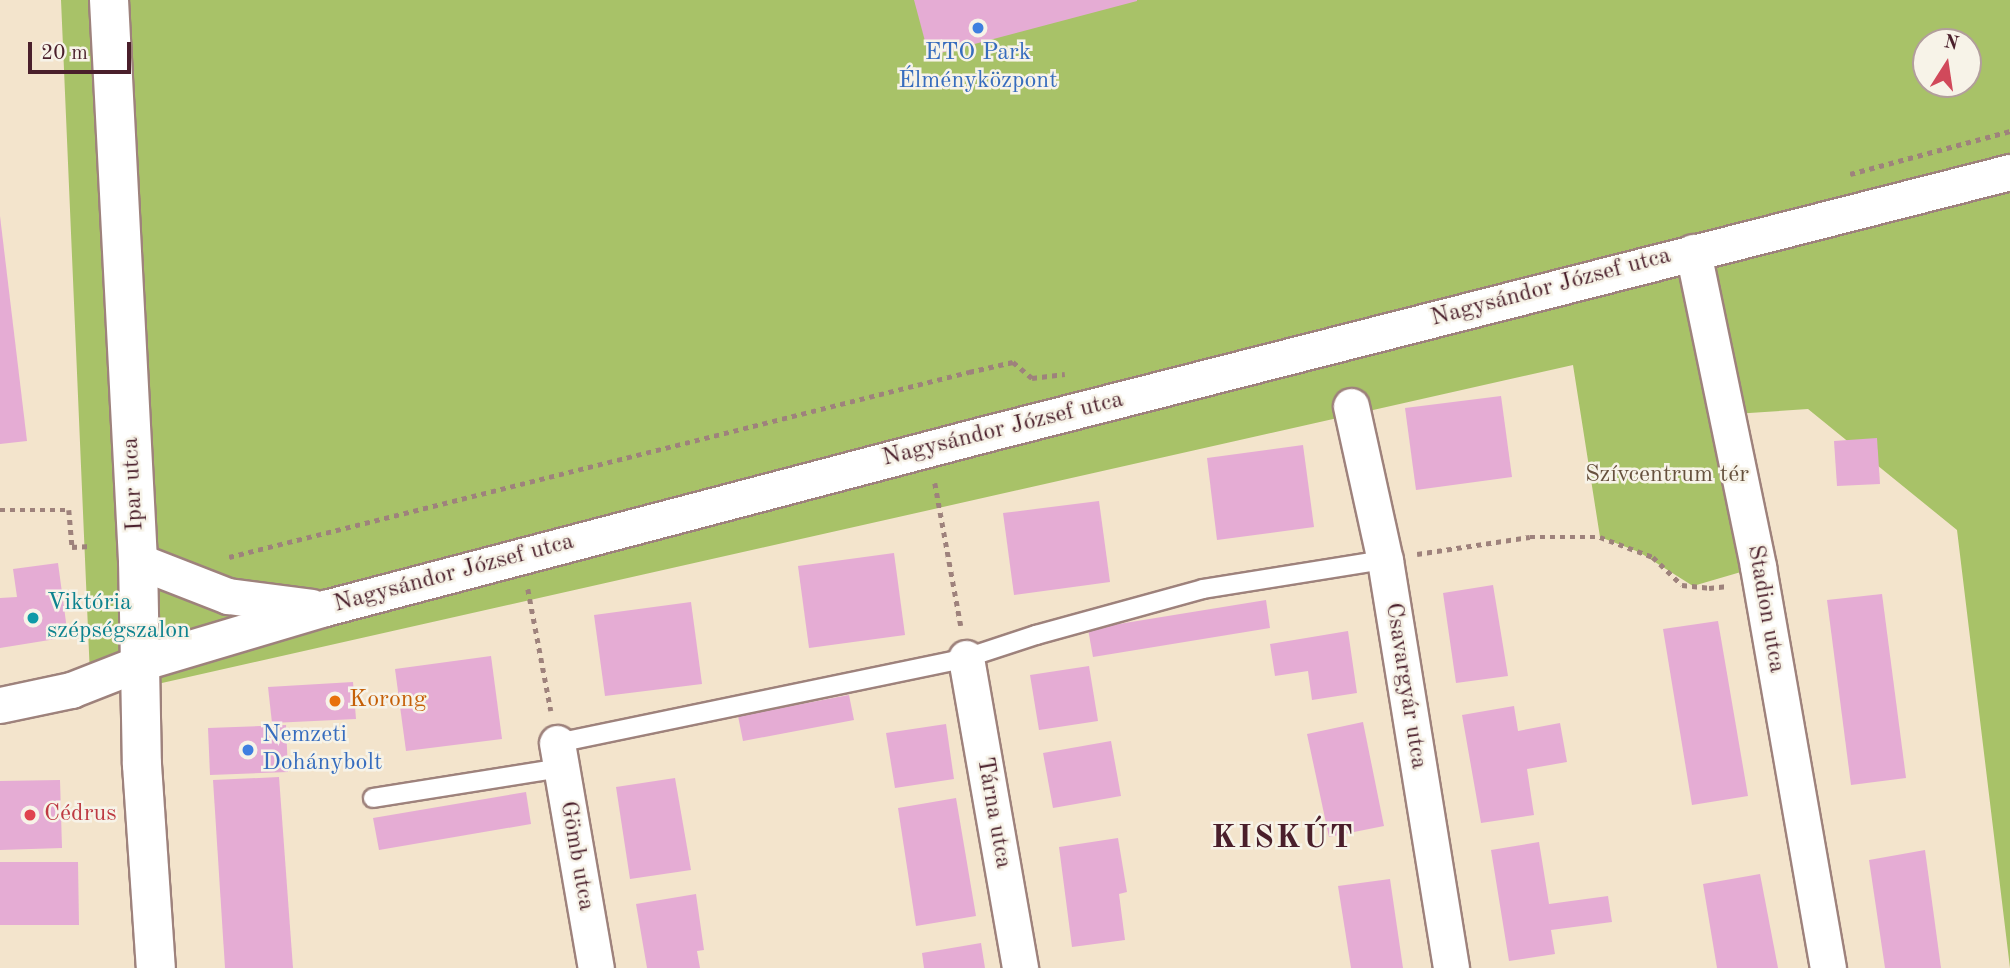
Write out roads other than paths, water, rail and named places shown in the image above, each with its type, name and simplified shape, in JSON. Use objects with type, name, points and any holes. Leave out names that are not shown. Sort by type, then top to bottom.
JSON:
[{"type":"street","name":"Ipar utca","points":[[109,0],[138,561],[142,765],[156,968]]},
{"type":"street","name":"Nagysándor József utca","points":[[0,705],[71,690],[140,663],[325,608],[929,449],[2010,172]]},
{"type":"street","name":"Stadion utca","points":[[1693,252],[1760,581],[1828,968]]},
{"type":"street","name":"Csavargyár utca","points":[[1351,406],[1385,561],[1451,968]]},
{"type":"street","points":[[138,561],[228,596],[325,608]]},
{"type":"street","name":"Tárna utca","points":[[966,658],[1020,968]]},
{"type":"street","name":"Gömb utca","points":[[559,756],[596,968]]},
{"type":"lane","points":[[373,798],[966,658],[1036,635],[1203,589],[1385,561]]},
{"type":"place","name":"ETO Park Élményközpont","points":[[978,28]]},
{"type":"place","name":"Viktória szépségszalon","points":[[33,618]]},
{"type":"place","name":"Korong","points":[[335,701]]},
{"type":"place","name":"Nemzeti Dohánybolt","points":[[248,750]]},
{"type":"place","name":"Cédrus","points":[[30,815]]},
{"type":"district","name":"KISKÚT","points":[[1283,839]]},
{"type":"park label","name":"Szívcentrum tér","points":[[1667,476]]}]
